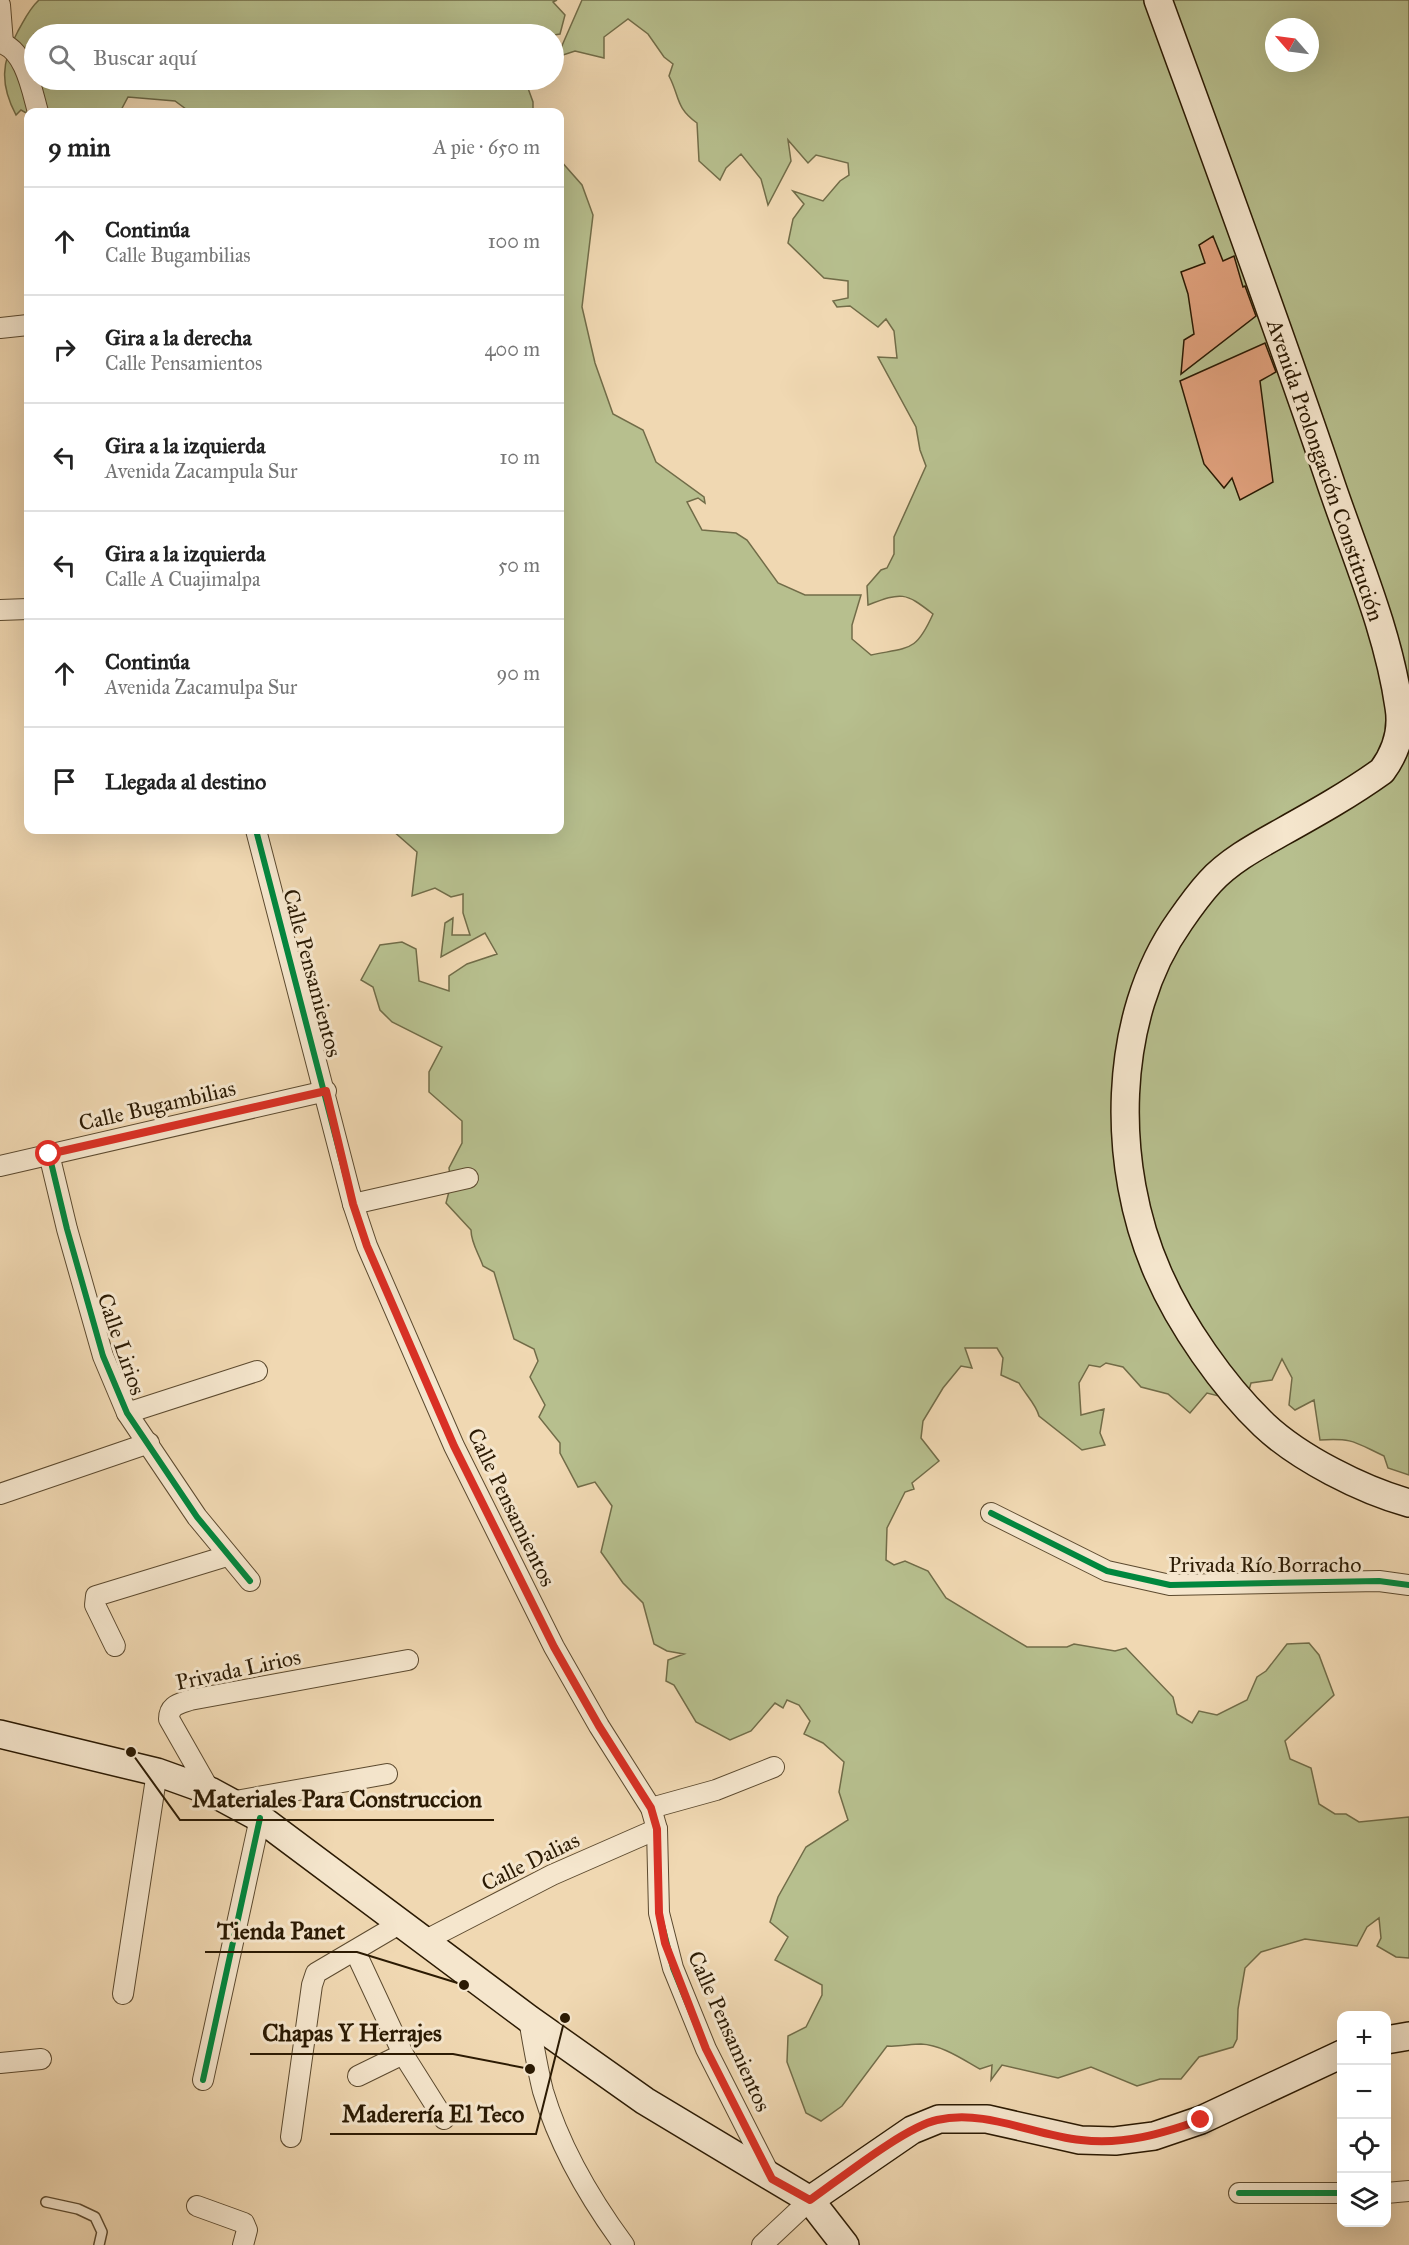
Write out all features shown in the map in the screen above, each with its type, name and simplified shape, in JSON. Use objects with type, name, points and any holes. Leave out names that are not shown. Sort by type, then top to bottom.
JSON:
[{"type":"main road","name":"Avenida Prolongación Constitución","points":[[1158,0],[1291,365],[1372,605],[1390,662],[1400,724],[1392,758],[1382,771],[1249,851],[1210,881],[1169,939],[1144,990],[1129,1047],[1125,1107],[1134,1189],[1147,1246],[1171,1303],[1193,1337],[1239,1398],[1264,1425],[1284,1441],[1356,1484],[1409,1503]]},
{"type":"main road","points":[[0,1734],[157,1772],[220,1797],[260,1818],[529,2019],[645,2101],[810,2200],[845,2245]]},
{"type":"main road","points":[[1391,2039],[1409,2036]]},
{"type":"main road","points":[[810,2200],[912,2130],[939,2119],[987,2119],[1080,2140],[1115,2141],[1154,2136],[1201,2120],[1337,2056]]},
{"type":"street","points":[[0,5],[2,43],[15,52],[24,68]]},
{"type":"street","points":[[31,90],[37,108]]},
{"type":"street","points":[[0,328],[24,325]]},
{"type":"street","points":[[0,610],[24,609]]},
{"type":"street","name":"Calle Pensamientos","points":[[257,834],[326,1091],[353,1204],[367,1246],[454,1446],[554,1647],[599,1726],[651,1808],[657,1829],[659,1913],[673,1968],[706,2049],[772,2179]]},
{"type":"street","name":"Calle Bugambilias","points":[[0,1166],[326,1091]]},
{"type":"street","name":"Calle Lirios","points":[[49,1154],[67,1229],[103,1356],[127,1413],[197,1517],[250,1581]]},
{"type":"street","points":[[353,1204],[468,1178]]},
{"type":"street","points":[[127,1413],[257,1371]]},
{"type":"street","points":[[0,1494],[148,1443]]},
{"type":"street","name":"Privada Río Borracho","points":[[991,1513],[1107,1571],[1170,1585],[1379,1581],[1409,1585]]},
{"type":"street","points":[[115,1646],[95,1605],[96,1596],[227,1556]]},
{"type":"street","name":"Privada Lirios","points":[[220,1797],[169,1719],[169,1712],[174,1705],[190,1700],[408,1660]]},
{"type":"street","points":[[651,1808],[716,1790],[774,1767]]},
{"type":"street","points":[[123,1994],[157,1772]]},
{"type":"street","points":[[220,1797],[387,1774]]},
{"type":"street","points":[[203,2080],[260,1818]]},
{"type":"street","name":"Calle Dalias","points":[[426,1940],[552,1875],[657,1829]]},
{"type":"street","points":[[291,2137],[314,1977],[324,1967],[356,1951],[401,1923]]},
{"type":"street","points":[[356,1951],[403,2054],[444,2119]]},
{"type":"street","points":[[529,2019],[543,2092],[558,2131],[581,2176],[624,2245]]},
{"type":"street","points":[[358,2076],[403,2054]]},
{"type":"street","points":[[0,2063],[41,2059]]},
{"type":"street","points":[[1391,2193],[1409,2191]]},
{"type":"street","points":[[1239,2193],[1337,2193]]},
{"type":"street","points":[[762,2245],[810,2200]]},
{"type":"street","points":[[197,2206],[244,2223],[247,2230],[243,2245]]},
{"type":"lane","points":[[46,2202],[78,2209],[95,2217],[102,2232],[99,2245]]},
{"type":"green space","points":[[39,0],[557,0],[553,2],[565,15],[563,24],[24,24],[24,90],[529,90],[533,108],[185,108],[175,101],[128,97],[122,108],[24,108],[24,112],[21,110],[16,115],[7,94],[6,63],[12,42]]},
{"type":"green space","points":[[582,0],[1409,0],[1409,1475],[1388,1468],[1384,1456],[1360,1444],[1347,1440],[1320,1440],[1314,1400],[1295,1410],[1289,1405],[1292,1378],[1282,1359],[1272,1380],[1251,1383],[1249,1390],[1231,1399],[1207,1393],[1190,1413],[1168,1394],[1141,1387],[1123,1367],[1106,1363],[1100,1367],[1089,1365],[1079,1383],[1081,1415],[1104,1409],[1100,1433],[1105,1445],[1082,1450],[1039,1416],[1019,1383],[1001,1375],[1003,1358],[997,1348],[965,1348],[972,1368],[961,1366],[943,1388],[923,1421],[921,1438],[939,1461],[912,1483],[914,1489],[905,1492],[887,1528],[886,1560],[894,1565],[905,1561],[928,1571],[946,1598],[1027,1647],[1067,1647],[1074,1644],[1115,1651],[1126,1648],[1173,1697],[1177,1714],[1192,1723],[1199,1711],[1217,1715],[1247,1700],[1257,1677],[1266,1671],[1287,1644],[1309,1643],[1319,1655],[1334,1695],[1285,1741],[1290,1759],[1311,1768],[1319,1804],[1335,1814],[1346,1814],[1359,1822],[1409,1817],[1409,1958],[1396,1957],[1377,1946],[1381,1938],[1379,1918],[1367,1927],[1357,1946],[1305,1939],[1261,1952],[1245,1968],[1238,2009],[1237,2039],[1233,2047],[1199,2057],[1181,2079],[1160,2079],[1137,2086],[1091,2067],[1058,2078],[1002,2065],[991,2080],[992,2065],[980,2069],[937,2047],[921,2044],[887,2046],[842,2106],[821,2121],[806,2113],[787,2062],[788,2036],[806,2027],[822,1995],[822,1985],[775,1960],[788,1937],[770,1922],[778,1897],[806,1847],[848,1820],[839,1792],[844,1762],[823,1743],[804,1734],[810,1721],[799,1705],[787,1700],[783,1708],[775,1703],[751,1731],[730,1740],[696,1722],[674,1685],[666,1681],[668,1660],[684,1654],[667,1651],[654,1644],[643,1603],[623,1583],[601,1552],[612,1506],[595,1482],[578,1487],[560,1453],[560,1443],[539,1417],[545,1405],[530,1377],[538,1361],[534,1349],[514,1339],[494,1272],[483,1266],[471,1230],[446,1203],[451,1184],[449,1168],[462,1143],[462,1121],[429,1092],[429,1072],[442,1047],[392,1022],[380,1010],[373,987],[361,980],[380,945],[402,942],[416,949],[419,981],[449,991],[449,976],[467,964],[497,954],[485,933],[441,957],[445,923],[453,918],[452,935],[470,935],[463,913],[463,894],[451,897],[435,888],[412,896],[417,852],[397,834],[564,834],[564,165],[582,185],[593,215],[582,307],[595,363],[613,414],[643,430],[656,462],[704,497],[705,503],[698,498],[687,502],[702,530],[736,533],[747,540],[778,583],[805,595],[861,595],[852,625],[852,639],[871,655],[910,646],[922,635],[933,614],[916,601],[903,596],[868,605],[867,586],[881,570],[887,568],[894,554],[894,537],[926,466],[920,450],[916,427],[878,357],[897,358],[894,331],[886,319],[878,327],[850,306],[837,307],[833,301],[848,298],[848,281],[824,278],[788,243],[793,219],[804,204],[793,191],[823,201],[840,181],[849,175],[848,163],[816,155],[808,163],[788,140],[791,161],[768,205],[761,179],[741,154],[726,168],[720,180],[699,161],[697,123],[681,107],[669,76],[673,64],[664,57],[648,34],[628,19],[604,37],[604,58],[575,51],[564,55],[564,41]]},
{"type":"building","points":[[1213,236],[1223,261],[1234,256],[1243,287],[1245,286],[1256,316],[1181,374],[1184,340],[1194,334],[1188,294],[1181,272],[1205,263],[1199,245]]},
{"type":"building","points":[[1265,343],[1276,372],[1260,381],[1273,482],[1240,500],[1232,478],[1224,488],[1204,464],[1180,381]]},
{"type":"cycle path","points":[[257,834],[353,1204],[367,1246],[454,1446],[554,1647],[599,1726],[651,1808],[657,1829],[659,1913],[673,1968],[706,2049],[772,2179]]},
{"type":"cycle path","points":[[49,1154],[67,1229],[103,1356],[127,1413],[197,1517],[250,1581]]},
{"type":"cycle path","points":[[991,1513],[1107,1571],[1170,1585],[1379,1581],[1409,1585]]},
{"type":"cycle path","points":[[203,2080],[260,1818]]},
{"type":"cycle path","points":[[1239,2193],[1337,2193]]},
{"type":"place","name":"Materiales Para Construccion","points":[[131,1752]]},
{"type":"place","name":"Tienda Panet","points":[[464,1985]]},
{"type":"place","name":"Maderería El Teco","points":[[565,2018]]},
{"type":"place","name":"Chapas Y Herrajes","points":[[530,2069]]},
{"type":"route","points":[[49,1154],[326,1091],[353,1204],[367,1246],[454,1446],[554,1647],[599,1726],[651,1808],[657,1829],[659,1913],[673,1968],[706,2049],[772,2179],[810,2200],[912,2130],[939,2119],[987,2119],[1080,2140],[1115,2141],[1154,2136],[1201,2120]]}]
